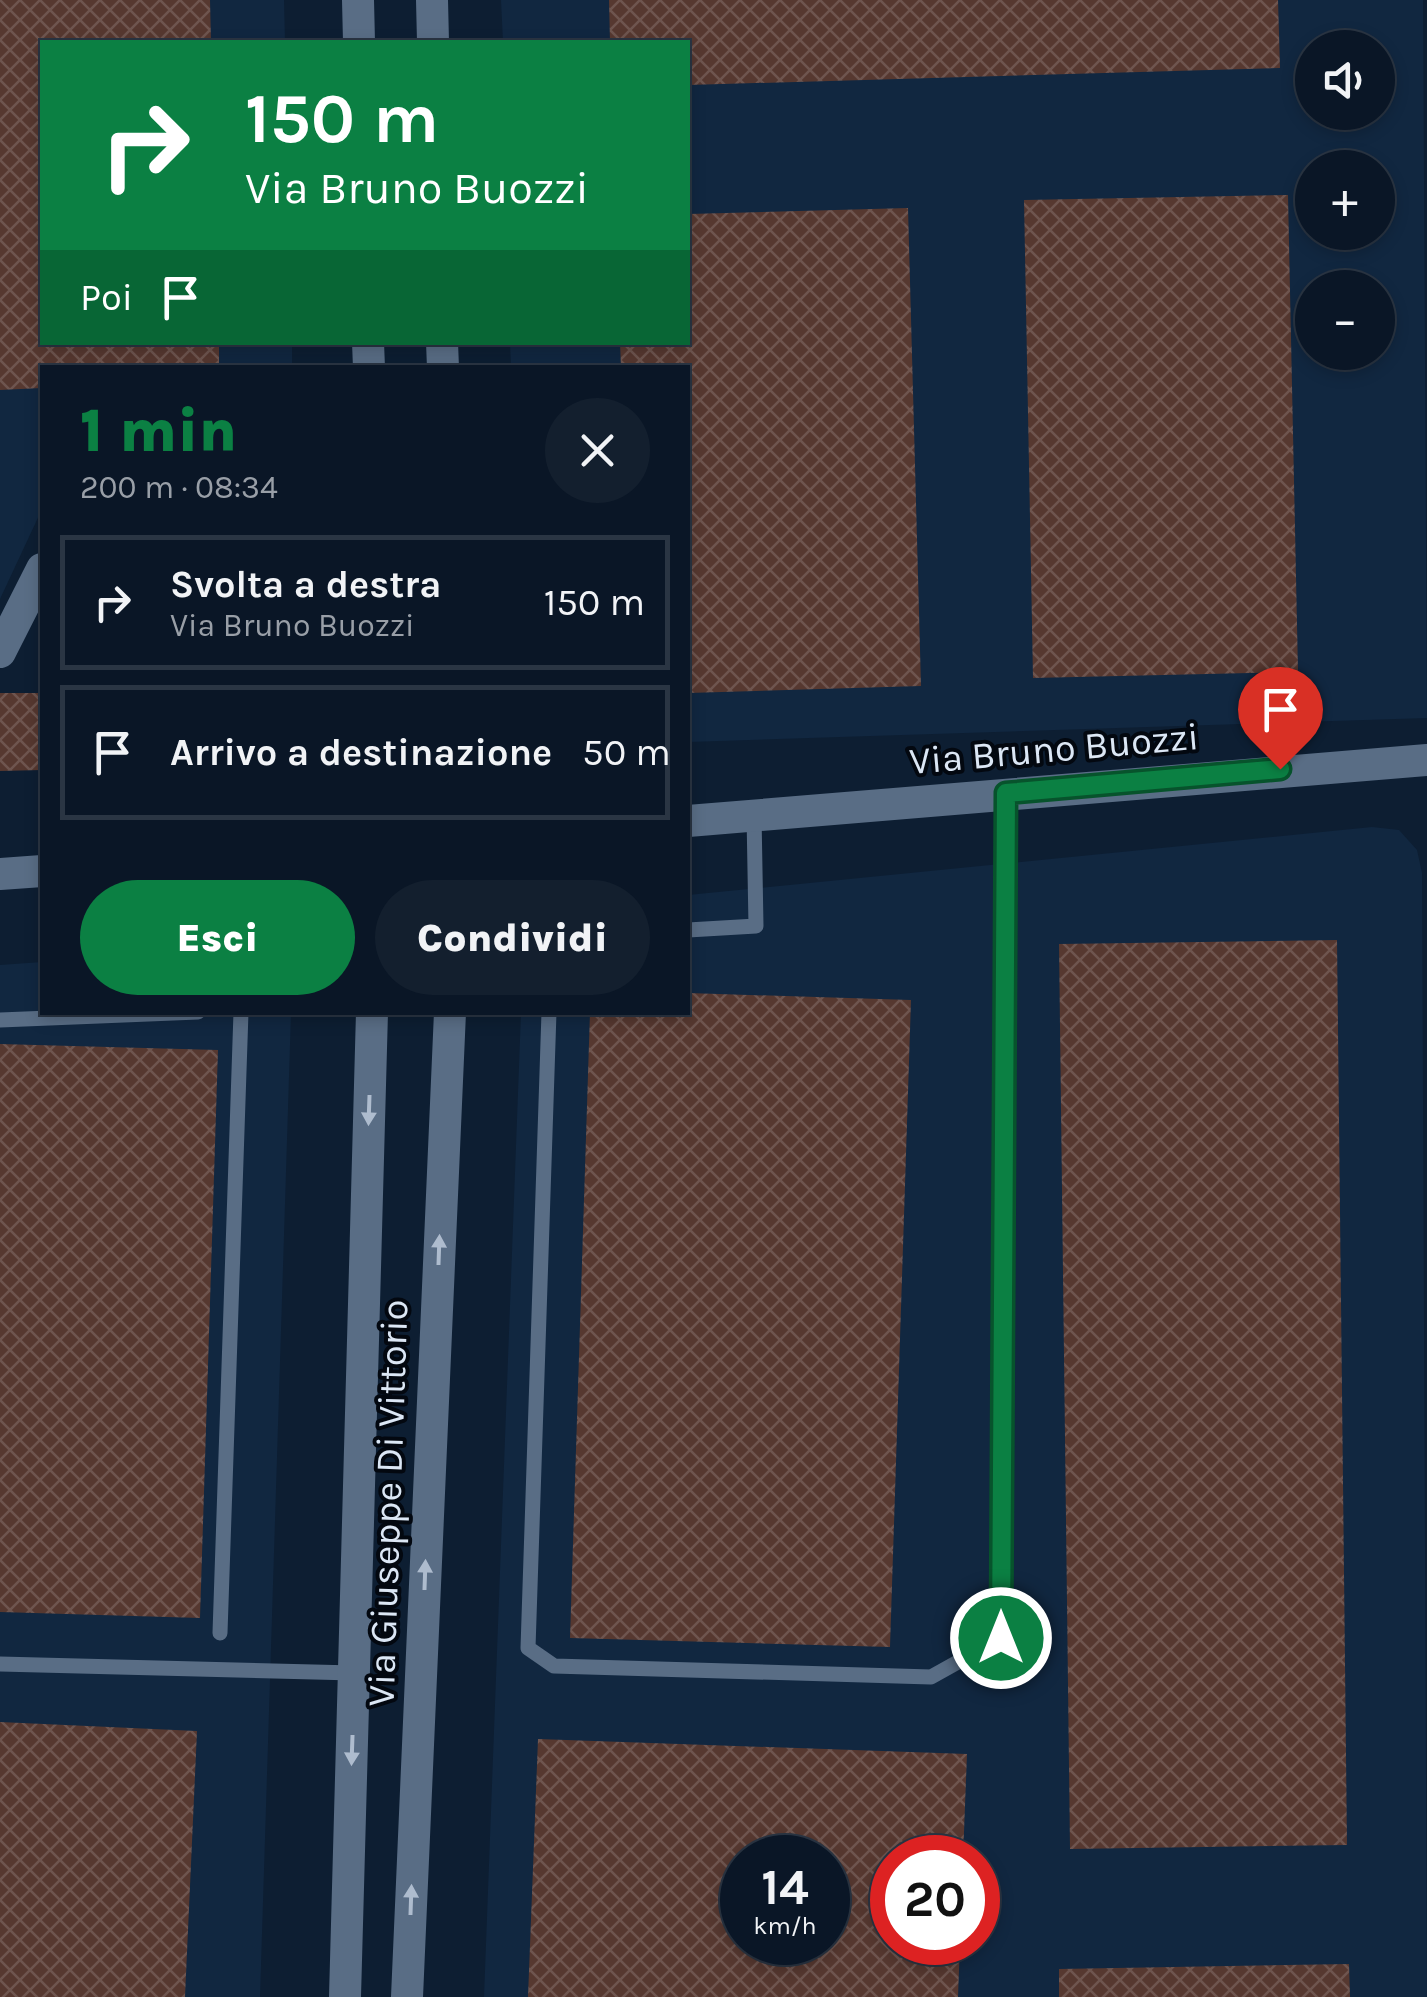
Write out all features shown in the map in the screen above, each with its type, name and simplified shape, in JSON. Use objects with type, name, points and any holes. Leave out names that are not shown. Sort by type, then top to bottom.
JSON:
[{"type":"street","points":[[358,0],[359,40]]},
{"type":"street","points":[[432,0],[434,40]]},
{"type":"street","points":[[0,652],[40,573]]},
{"type":"street","name":"Via Bruno Buozzi","points":[[690,820],[1427,760]]},
{"type":"street","points":[[0,874],[40,871]]},
{"type":"street","name":"Via Giuseppe Di Vittorio","points":[[345,1997],[372,1015]]},
{"type":"street","name":"Via Giuseppe Di Vittorio","points":[[407,1997],[450,1015]]},
{"type":"lane","points":[[548,1015],[528,1648],[554,1666],[931,1676],[1001,1638],[1006,793]]},
{"type":"lane","points":[[690,930],[756,926],[754,815]]},
{"type":"lane","points":[[0,1020],[124,1015]]},
{"type":"lane","points":[[220,1633],[241,1015]]},
{"type":"lane","points":[[0,1664],[354,1674]]},
{"type":"shaded area","points":[[0,0],[284,0],[285,40],[40,40],[40,345],[292,345],[292,365],[40,365],[40,513],[0,599]]},
{"type":"shaded area","points":[[501,0],[1423,0],[1427,718],[690,742],[690,365],[511,365],[510,345],[690,345],[690,40],[503,40]]},
{"type":"shaded area","points":[[1372,827],[1399,830],[1417,850],[1422,873],[1427,1997],[484,1997],[521,1015],[690,1015],[690,895]]},
{"type":"shaded area","points":[[40,962],[40,1015],[291,1015],[260,1997],[0,1997],[0,965]]},
{"type":"building","points":[[0,0],[210,0],[211,40],[40,40],[40,345],[219,345],[219,365],[40,365],[40,388],[0,390]]},
{"type":"building","points":[[609,0],[1278,0],[1280,68],[690,85],[690,40],[610,40]]},
{"type":"building","points":[[1288,195],[1298,672],[1033,678],[1024,200]]},
{"type":"building","points":[[908,208],[921,686],[690,693],[690,365],[621,365],[620,345],[690,345],[690,214]]},
{"type":"building","points":[[0,693],[40,693],[40,770],[0,771]]},
{"type":"building","points":[[1337,940],[1347,1845],[1070,1849],[1059,944]]},
{"type":"building","points":[[690,993],[911,1000],[890,1647],[570,1638],[590,1015],[690,1015]]},
{"type":"building","points":[[0,1044],[218,1050],[200,1618],[0,1612]]},
{"type":"building","points":[[0,1722],[197,1731],[185,1997],[0,1997]]},
{"type":"building","points":[[538,1739],[967,1754],[964,1835],[870,1835],[870,1965],[959,1965],[958,1997],[528,1997]]},
{"type":"building","points":[[1349,1964],[1350,1997],[1059,1997],[1059,1969]]},
{"type":"route","points":[[1001,1638],[1006,793],[1280,769]]}]
